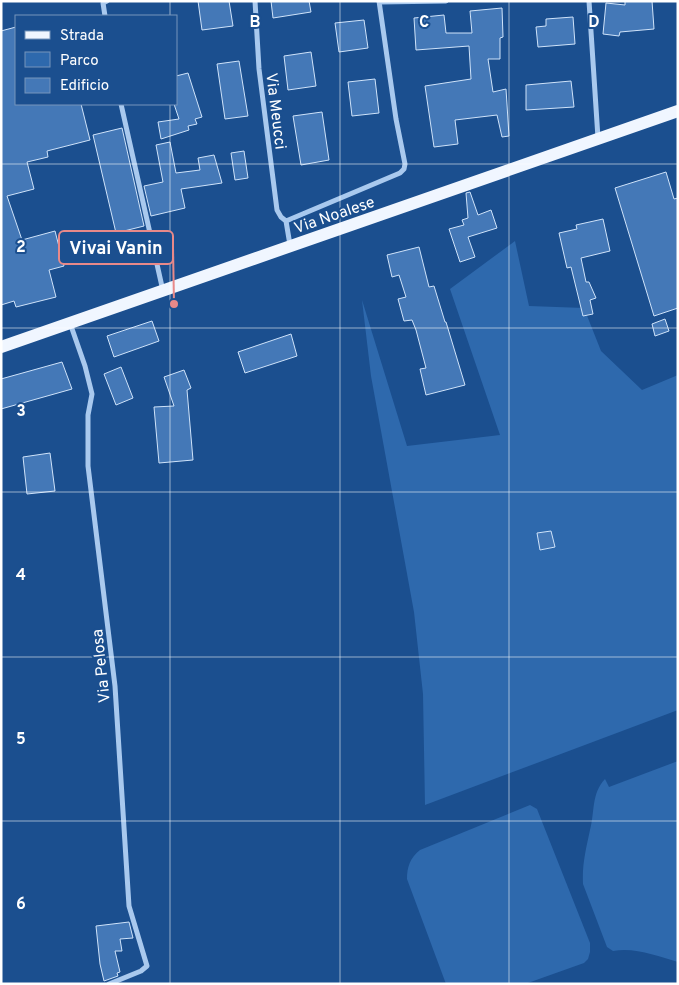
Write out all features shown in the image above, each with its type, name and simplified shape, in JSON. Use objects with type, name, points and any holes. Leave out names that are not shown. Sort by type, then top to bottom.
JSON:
[{"type":"main road","name":"Via Noalese","points":[[1,347],[678,111]]},
{"type":"street","points":[[105,15],[103,3],[107,1]]},
{"type":"street","name":"Via Meucci","points":[[255,1],[259,69],[277,210],[281,217],[286,220],[291,247]]},
{"type":"street","points":[[286,220],[400,173],[404,169],[405,164],[396,119],[379,1],[446,1]]},
{"type":"street","points":[[589,1],[598,139]]},
{"type":"street","points":[[121,105],[163,292]]},
{"type":"street","name":"Via Pelosa","points":[[70,323],[86,366],[92,394],[88,415],[88,466],[115,686],[129,906],[147,966],[141,971],[109,984]]},
{"type":"green space","points":[[515,241],[529,306],[584,308],[601,351],[642,390],[678,375],[678,710],[425,805],[423,694],[414,612],[371,376],[362,300],[407,446],[500,435],[450,289]]},
{"type":"green space","points":[[678,761],[678,962],[638,951],[613,951],[607,947],[583,884],[583,877],[595,797],[605,779],[609,787]]},
{"type":"green space","points":[[530,805],[537,809],[590,943],[588,959],[584,963],[525,984],[446,984],[407,879],[410,863],[420,850]]},
{"type":"building","points":[[198,1],[229,1],[233,26],[202,30]]},
{"type":"building","points":[[271,1],[309,1],[311,12],[273,18]]},
{"type":"building","points":[[625,1],[652,1],[654,29],[620,32],[619,36],[603,34],[606,3],[625,5]]},
{"type":"building","points":[[502,8],[503,37],[500,38],[500,59],[488,59],[493,92],[506,89],[509,136],[502,137],[497,115],[455,120],[458,144],[434,147],[425,86],[471,79],[469,46],[416,50],[414,18],[444,15],[446,33],[472,33],[470,11]]},
{"type":"building","points":[[573,17],[575,44],[538,47],[536,27],[546,26],[546,19]]},
{"type":"building","points":[[364,20],[368,48],[339,52],[335,23]]},
{"type":"building","points":[[15,27],[15,105],[81,105],[90,140],[47,151],[48,157],[27,162],[34,189],[7,196],[22,240],[55,231],[64,266],[49,270],[56,297],[16,307],[14,301],[1,305],[1,31]]},
{"type":"building","points":[[311,52],[316,86],[288,90],[284,56]]},
{"type":"building","points":[[239,61],[248,116],[225,119],[217,64]]},
{"type":"building","points":[[188,73],[202,117],[195,119],[197,124],[188,126],[189,130],[161,139],[158,122],[179,119],[174,105],[178,105],[178,76]]},
{"type":"building","points":[[375,79],[379,113],[352,116],[348,82]]},
{"type":"building","points":[[571,81],[574,107],[526,110],[526,85]]},
{"type":"building","points":[[322,112],[329,160],[301,165],[293,116]]},
{"type":"building","points":[[122,128],[144,226],[116,233],[93,135]]},
{"type":"building","points":[[170,142],[176,173],[200,170],[198,158],[214,155],[222,183],[181,189],[185,208],[151,216],[144,186],[163,182],[156,145]]},
{"type":"building","points":[[244,151],[248,178],[235,180],[231,153]]},
{"type":"building","points":[[666,172],[674,199],[678,198],[678,308],[654,316],[615,188]]},
{"type":"building","points":[[470,192],[478,215],[491,210],[497,228],[468,237],[475,257],[460,262],[449,229],[464,225],[462,220],[468,218],[466,193]]},
{"type":"building","points":[[603,219],[610,251],[581,258],[586,282],[589,282],[596,298],[590,300],[593,314],[583,316],[571,267],[567,268],[559,233],[577,229],[576,225]]},
{"type":"building","points":[[419,247],[429,287],[434,286],[465,385],[426,395],[420,369],[426,368],[416,330],[412,320],[404,321],[398,299],[406,297],[399,275],[392,277],[387,255]]},
{"type":"building","points":[[665,319],[669,331],[655,336],[652,324]]},
{"type":"building","points":[[152,321],[159,341],[114,357],[107,336]]},
{"type":"building","points":[[291,334],[297,356],[245,373],[238,352]]},
{"type":"building","points":[[62,362],[72,389],[1,409],[1,379]]},
{"type":"building","points":[[121,367],[133,398],[116,405],[104,374]]},
{"type":"building","points":[[184,370],[191,388],[187,390],[193,460],[159,463],[154,407],[174,406],[164,377]]},
{"type":"building","points":[[50,453],[55,491],[27,494],[23,457]]},
{"type":"building","points":[[551,531],[555,547],[540,550],[537,533]]},
{"type":"building","points":[[129,922],[133,938],[120,939],[122,951],[115,951],[120,972],[117,973],[118,976],[104,981],[100,964],[96,926]]},
{"type":"place","name":"Vivai Vanin","points":[[174,304]]}]
